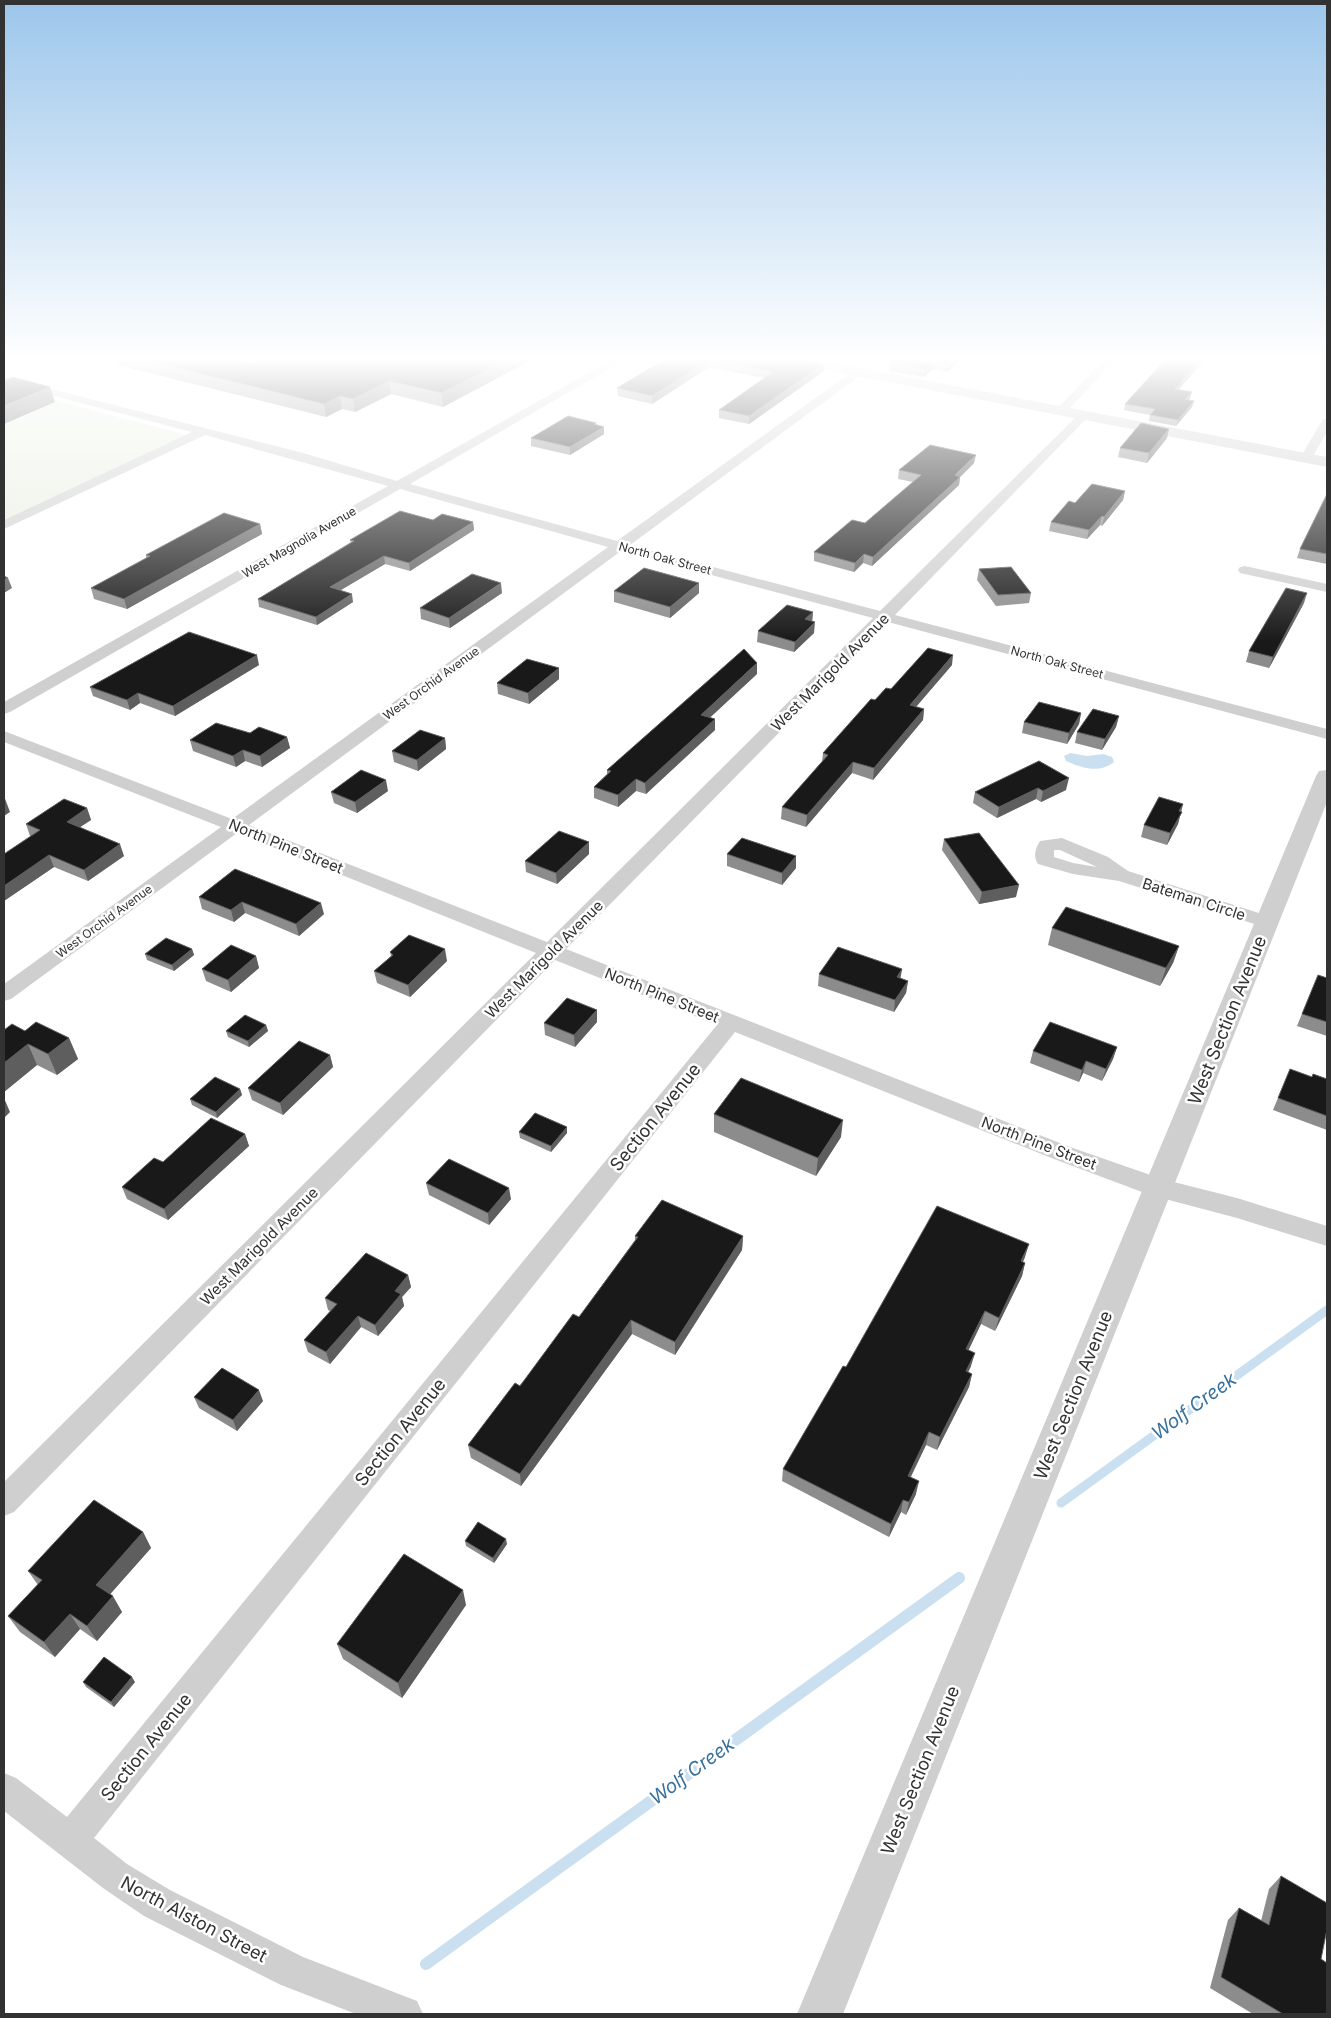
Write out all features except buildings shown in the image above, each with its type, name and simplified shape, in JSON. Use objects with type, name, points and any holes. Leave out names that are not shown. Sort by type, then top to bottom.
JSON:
[{"type":"street","points":[[4,525],[157,453]]},
{"type":"street","name":"North Oak Street","points":[[284,453],[502,515],[1327,734]]},
{"type":"street","name":"West Magnolia Avenue","points":[[4,709],[456,453]]},
{"type":"street","name":"West Orchid Avenue","points":[[4,994],[621,546],[741,453]]},
{"type":"street","name":"West Marigold Avenue","points":[[4,1502],[1046,453]]},
{"type":"street","points":[[1281,453],[1327,462]]},
{"type":"street","points":[[1306,458],[1309,453]]},
{"type":"street","points":[[1246,570],[1327,588]]},
{"type":"street","name":"North Pine Street","points":[[4,736],[1062,1153],[1158,1188],[1237,1208],[1327,1236]]},
{"type":"street","name":"West Section Avenue","points":[[820,2014],[1327,776]]},
{"type":"street","name":"Bateman Circle","points":[[1121,875],[1267,922]]},
{"type":"street","name":"Section Avenue","points":[[69,1841],[731,1023]]},
{"type":"street","name":"North Alston Street","points":[[4,1790],[115,1876],[156,1903],[294,1972],[404,2014]]},
{"type":"green space","points":[[4,453],[148,453],[4,520]]},
{"type":"water","points":[[1070,753],[1087,756],[1103,754],[1112,757],[1114,762],[1102,768],[1084,768],[1066,761],[1064,756]]},
{"type":"waterway","name":"Wolf Creek","points":[[1061,1503],[1327,1310]]},
{"type":"waterway","name":"Wolf Creek","points":[[426,1964],[959,1578]]}]
